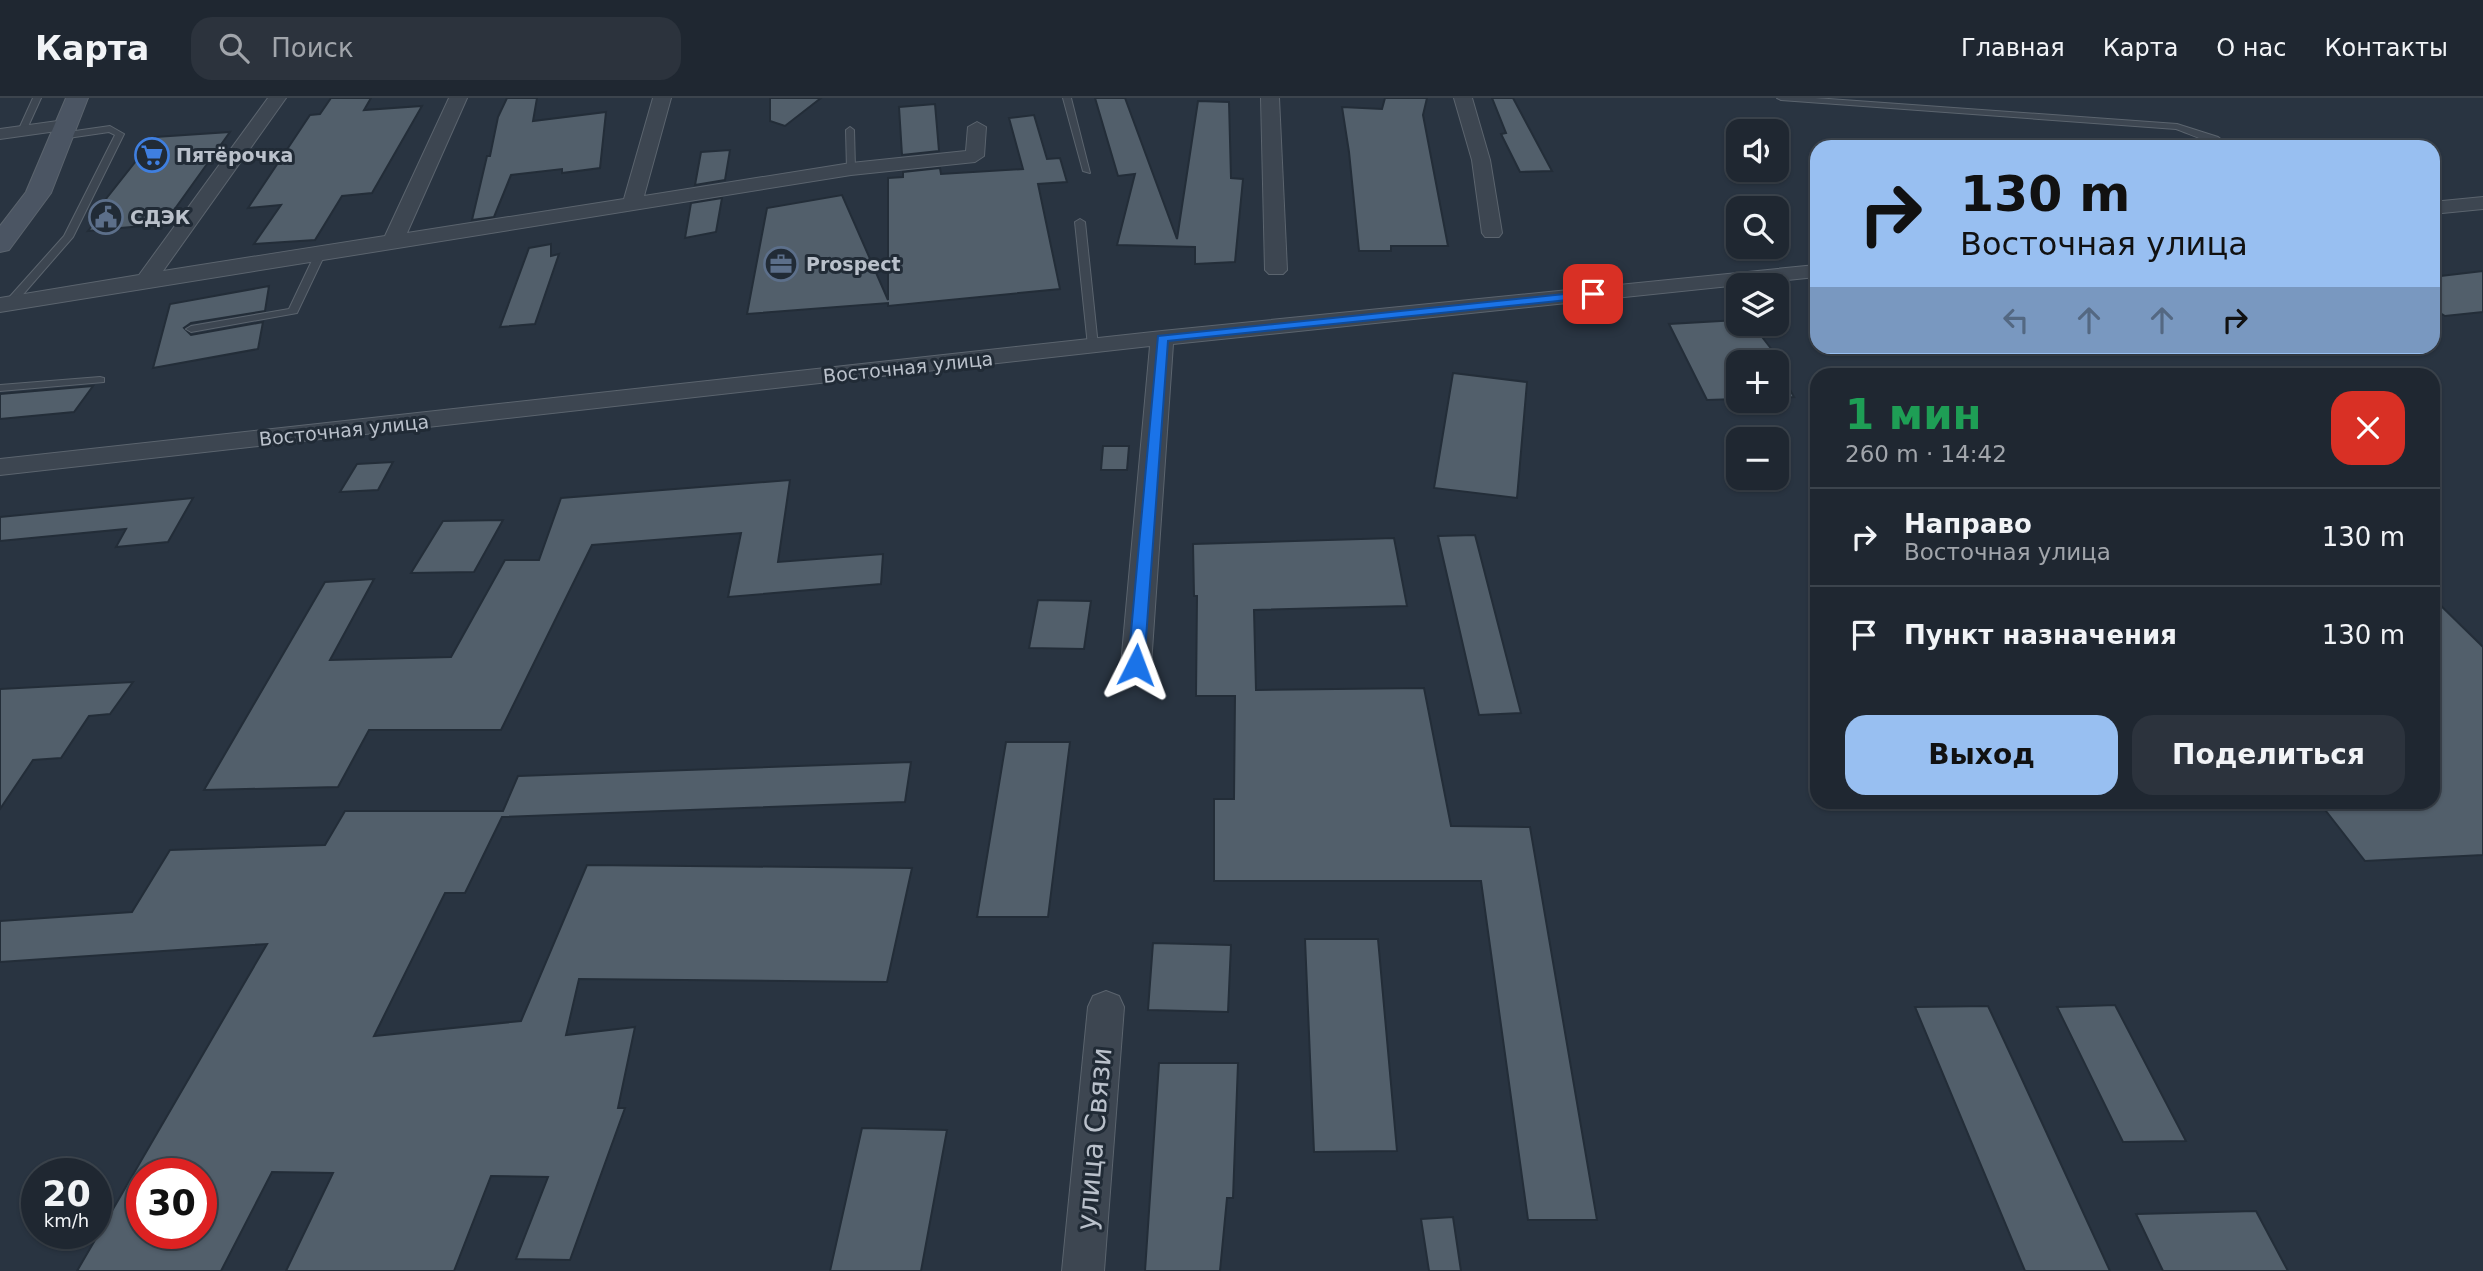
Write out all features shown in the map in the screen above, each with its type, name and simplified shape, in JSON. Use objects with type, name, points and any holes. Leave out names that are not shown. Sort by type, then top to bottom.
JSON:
[{"type":"street","points":[[0,244],[38,194],[77,98]]},
{"type":"street","points":[[146,280],[277,98]]},
{"type":"street","points":[[393,241],[458,98]]},
{"type":"street","points":[[632,205],[662,98]]},
{"type":"street","points":[[1270,98],[1276,270]]},
{"type":"street","points":[[1463,98],[1481,160],[1492,233]]},
{"type":"street","points":[[4,305],[146,280],[851,169],[975,156],[977,127]]},
{"type":"street","points":[[0,134],[63,131]]},
{"type":"street","points":[[2440,207],[2483,203]]},
{"type":"street","name":"Восточная улица","points":[[0,467],[1162,338],[1810,272]]},
{"type":"street","points":[[1136,665],[1162,338]]},
{"type":"street","name":"улица Связи","points":[[1083,1271],[1106,1007]]},
{"type":"lane","points":[[22,131],[37,98]]},
{"type":"lane","points":[[1067,98],[1087,172]]},
{"type":"lane","points":[[1781,98],[2177,127],[2216,140]]},
{"type":"lane","points":[[4,305],[68,237],[120,134],[110,129],[63,131]]},
{"type":"lane","points":[[850,130],[851,169]]},
{"type":"lane","points":[[1080,222],[1093,346]]},
{"type":"lane","points":[[191,329],[293,311],[321,252]]},
{"type":"lane","points":[[0,387],[100,380]]},
{"type":"building","points":[[331,98],[371,98],[364,110],[422,106],[372,193],[342,196],[315,240],[254,244],[281,205],[248,208],[310,115],[320,114]]},
{"type":"building","points":[[507,98],[537,98],[533,121],[606,112],[600,168],[511,175],[494,217],[472,220],[498,117]]},
{"type":"building","points":[[770,98],[821,98],[785,126],[770,121]]},
{"type":"building","points":[[1095,98],[1125,98],[1177,239],[1198,101],[1229,102],[1231,178],[1243,179],[1235,262],[1195,264],[1195,247],[1117,245],[1135,174],[1118,176]]},
{"type":"building","points":[[1385,98],[1427,98],[1423,115],[1448,246],[1391,246],[1391,251],[1359,251],[1342,107],[1382,109]]},
{"type":"building","points":[[1492,98],[1513,98],[1552,171],[1520,172],[1501,134],[1506,133]]},
{"type":"building","points":[[935,104],[939,151],[902,155],[899,107]]},
{"type":"building","points":[[1034,115],[1047,159],[1060,158],[1067,182],[1038,184],[1060,289],[888,306],[888,303],[747,314],[767,208],[842,195],[888,300],[888,178],[903,177],[903,172],[940,168],[941,174],[1023,169],[1009,118]]},
{"type":"building","points":[[230,132],[164,224],[88,231],[110,203],[102,204],[155,137]]},
{"type":"building","points":[[730,150],[725,180],[695,185],[701,152]]},
{"type":"building","points":[[722,198],[716,232],[685,238],[691,203]]},
{"type":"building","points":[[551,244],[551,256],[559,254],[535,324],[500,327],[529,248]]},
{"type":"building","points":[[2483,271],[2483,312],[2445,316],[2440,313],[2440,276]]},
{"type":"building","points":[[269,286],[265,311],[191,323],[184,328],[191,335],[263,322],[258,349],[153,368],[170,304]]},
{"type":"building","points":[[1726,321],[1726,336],[1761,336],[1772,350],[1726,350],[1726,399],[1707,400],[1669,324]]},
{"type":"building","points":[[1453,373],[1527,382],[1517,498],[1434,488]]},
{"type":"building","points":[[93,386],[74,412],[0,419],[0,394]]},
{"type":"building","points":[[1103,446],[1129,446],[1127,470],[1101,470]]},
{"type":"building","points":[[393,462],[378,490],[340,492],[357,464]]},
{"type":"building","points":[[790,480],[778,562],[883,554],[881,584],[728,597],[741,533],[592,545],[501,730],[369,730],[338,787],[204,790],[325,582],[374,579],[330,660],[451,657],[505,560],[539,560],[561,498]]},
{"type":"building","points":[[193,498],[168,542],[116,547],[126,529],[0,541],[0,517]]},
{"type":"building","points":[[503,520],[474,572],[411,573],[443,521]]},
{"type":"building","points":[[1475,535],[1521,713],[1479,715],[1438,536]]},
{"type":"building","points":[[1394,538],[1407,606],[1254,610],[1256,690],[1424,688],[1451,826],[1530,827],[1597,1220],[1528,1220],[1481,881],[1214,881],[1214,799],[1234,799],[1235,696],[1196,696],[1197,596],[1194,596],[1193,544]]},
{"type":"building","points":[[1038,600],[1091,601],[1084,649],[1029,648]]},
{"type":"building","points":[[2440,605],[2483,647],[2483,855],[2365,861],[2324,809],[2440,809]]},
{"type":"building","points":[[133,682],[110,714],[89,716],[61,758],[33,760],[0,809],[0,689]]},
{"type":"building","points":[[1006,742],[1070,742],[1048,917],[977,917]]},
{"type":"building","points":[[911,762],[905,802],[502,817],[465,893],[445,893],[374,1036],[521,1021],[587,865],[912,868],[887,982],[579,979],[566,1035],[635,1027],[618,1108],[625,1108],[570,1260],[516,1259],[548,1177],[491,1176],[454,1271],[286,1271],[333,1173],[272,1172],[221,1271],[77,1271],[90,1249],[112,1249],[112,1211],[126,1187],[126,1249],[217,1249],[217,1158],[143,1158],[267,944],[0,962],[0,921],[132,912],[170,850],[325,845],[345,811],[503,811],[518,776]]},
{"type":"building","points":[[1305,939],[1378,939],[1397,1151],[1314,1152]]},
{"type":"building","points":[[1153,943],[1231,945],[1228,1012],[1148,1010]]},
{"type":"building","points":[[2115,1005],[2186,1141],[2123,1142],[2057,1007]]},
{"type":"building","points":[[1988,1006],[2110,1271],[2025,1271],[1915,1007]]},
{"type":"building","points":[[1159,1063],[1238,1063],[1233,1198],[1227,1198],[1220,1271],[1145,1271]]},
{"type":"building","points":[[862,1128],[947,1130],[921,1271],[830,1271]]},
{"type":"building","points":[[2256,1211],[2288,1271],[2163,1271],[2136,1214]]},
{"type":"building","points":[[1453,1217],[1461,1271],[1429,1271],[1421,1219]]},
{"type":"place","name":"Пятёрочка","points":[[152,155]]},
{"type":"place","name":"СДЭК","points":[[106,217]]},
{"type":"place","name":"Prospect","points":[[781,264]]},
{"type":"route","points":[[1136,665],[1162,338],[1593,294]]}]
